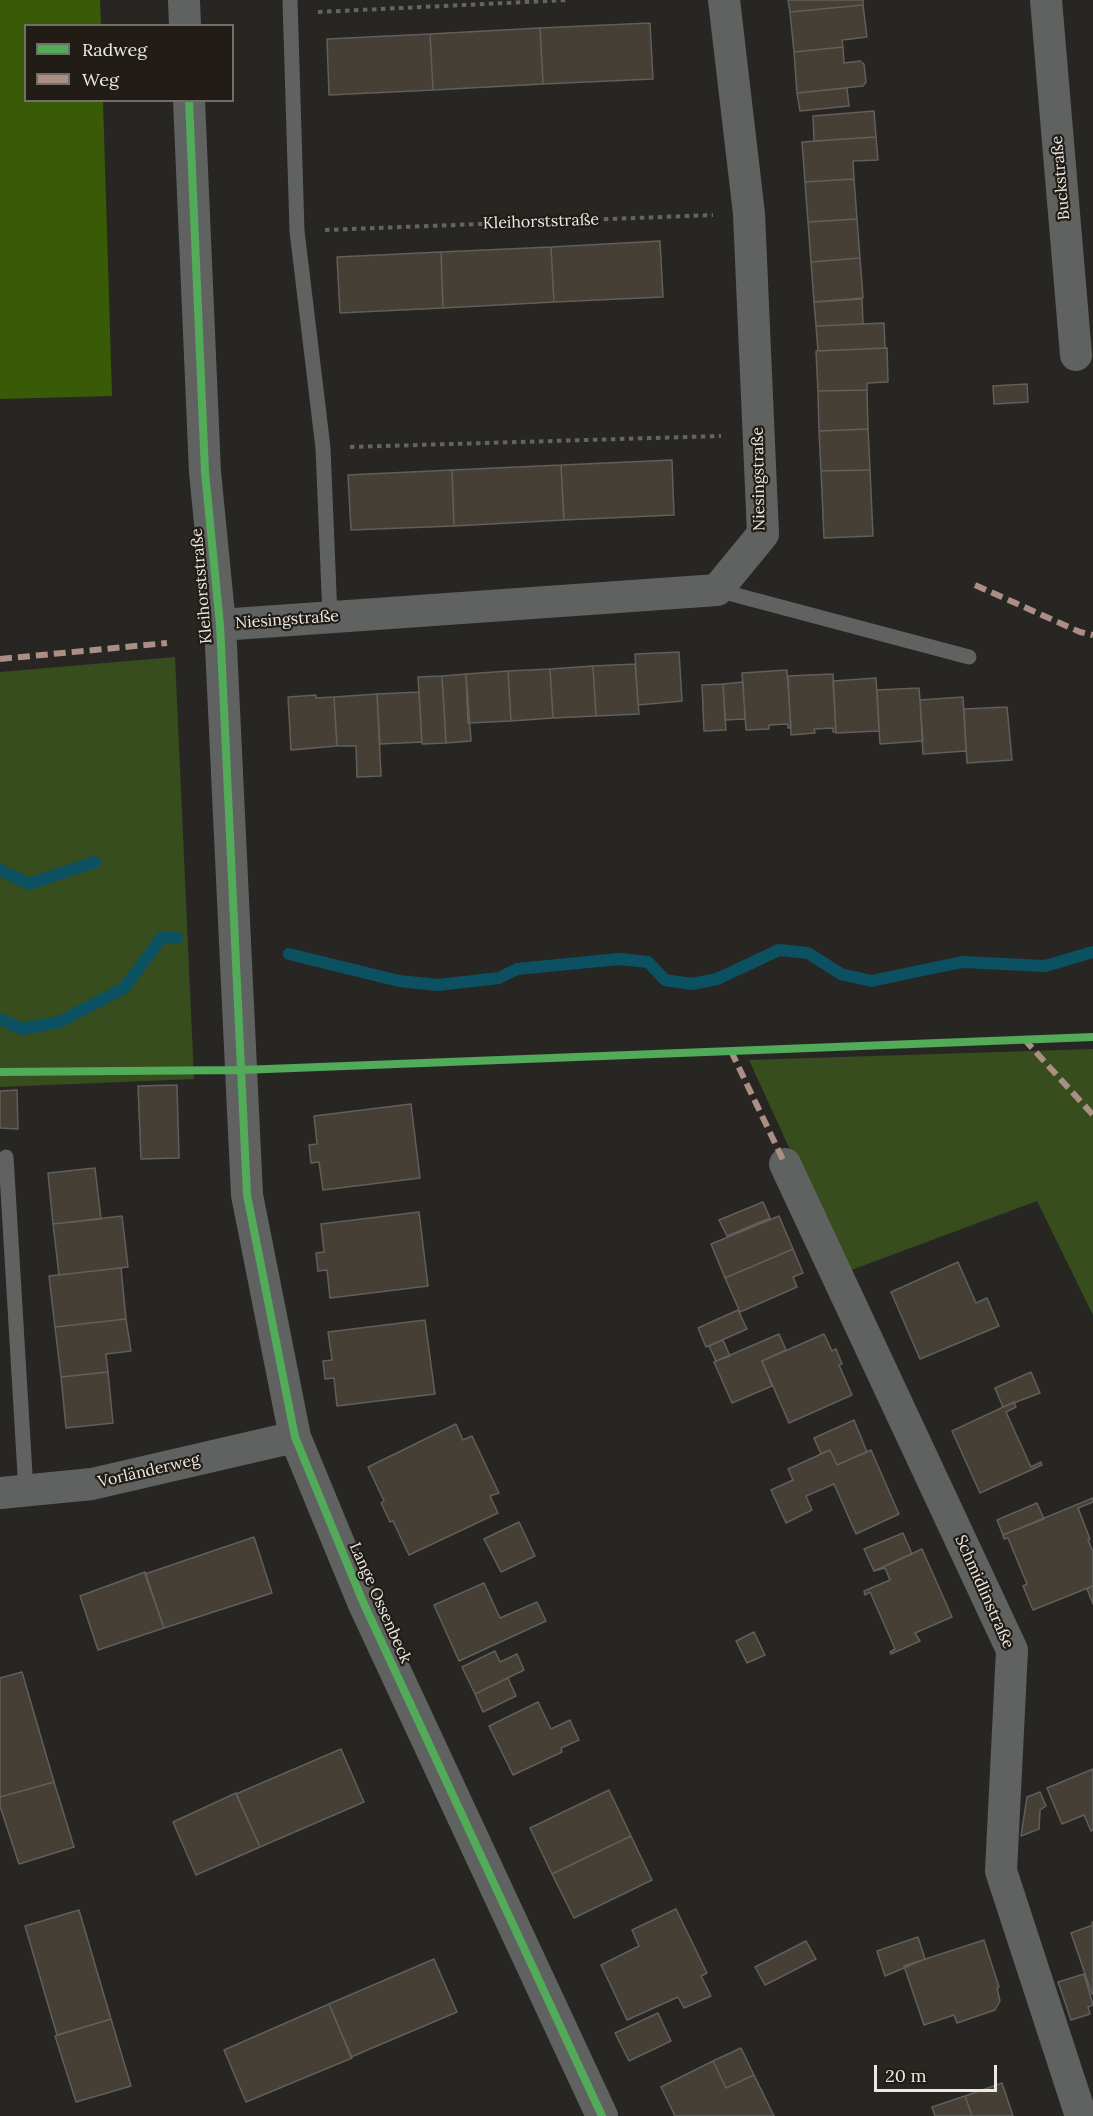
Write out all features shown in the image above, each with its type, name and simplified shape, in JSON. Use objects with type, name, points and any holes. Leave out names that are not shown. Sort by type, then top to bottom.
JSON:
[{"type":"street","points":[[184,0],[185,24]]},
{"type":"street","name":"Niesingstraße","points":[[220,625],[717,590],[763,534],[749,214],[724,0]]},
{"type":"street","name":"Buckstraße","points":[[1046,0],[1077,355]]},
{"type":"street","name":"Kleihorststraße","points":[[189,102],[205,472],[220,625],[242,1070]]},
{"type":"street","name":"Lange Ossenbeck","points":[[242,1070],[247,1195],[295,1437],[363,1602],[602,2116]]},
{"type":"street","name":"Schmidlinstraße","points":[[785,1164],[1012,1650],[1001,1871],[1081,2116]]},
{"type":"street","name":"Vorländerweg","points":[[13,1492],[92,1484],[295,1437]]},
{"type":"lane","points":[[290,7],[297,231],[323,448],[330,617]]},
{"type":"lane","points":[[717,590],[969,657]]},
{"type":"lane","points":[[6,1157],[13,1492]]},
{"type":"path","points":[[290,7],[568,0]]},
{"type":"path","points":[[323,448],[759,435]]},
{"type":"green space","points":[[0,0],[100,0],[101,24],[24,24],[24,102],[103,102],[112,396],[0,399]]},
{"type":"green space","points":[[175,657],[194,1079],[0,1087],[0,672]]},
{"type":"green space","points":[[1093,1049],[1093,1315],[1037,1201],[846,1272],[749,1060]]},
{"type":"building","points":[[788,0],[863,0],[863,5],[790,12]]},
{"type":"building","points":[[863,5],[867,37],[842,40],[843,47],[794,52],[790,12]]},
{"type":"building","points":[[650,23],[653,79],[543,84],[540,28]]},
{"type":"building","points":[[540,28],[543,84],[433,90],[430,34]]},
{"type":"building","points":[[430,34],[433,90],[329,95],[327,39]]},
{"type":"building","points":[[843,47],[844,63],[860,61],[864,64],[866,82],[863,86],[797,93],[794,52]]},
{"type":"building","points":[[847,88],[849,106],[800,111],[797,93]]},
{"type":"building","points":[[874,111],[876,137],[814,141],[813,116]]},
{"type":"building","points":[[876,137],[878,160],[853,161],[854,179],[805,182],[802,142]]},
{"type":"building","points":[[854,179],[857,219],[808,222],[805,182]]},
{"type":"building","points":[[857,219],[860,258],[811,262],[808,222]]},
{"type":"building","points":[[660,241],[663,297],[554,302],[551,247]]},
{"type":"building","points":[[551,247],[554,302],[443,308],[441,252]]},
{"type":"building","points":[[441,252],[443,308],[340,313],[337,257]]},
{"type":"building","points":[[860,258],[863,298],[814,302],[811,262]]},
{"type":"building","points":[[862,299],[863,324],[816,326],[814,302]]},
{"type":"building","points":[[884,323],[885,348],[818,351],[816,326]]},
{"type":"building","points":[[887,348],[888,382],[867,383],[867,390],[818,391],[816,351]]},
{"type":"building","points":[[1027,384],[1028,402],[994,404],[993,386]]},
{"type":"building","points":[[867,390],[868,429],[819,431],[818,391]]},
{"type":"building","points":[[868,429],[870,470],[821,471],[819,431]]},
{"type":"building","points":[[672,460],[674,515],[564,520],[561,465]]},
{"type":"building","points":[[561,465],[564,520],[454,526],[452,470]]},
{"type":"building","points":[[452,470],[454,526],[351,530],[348,475]]},
{"type":"building","points":[[870,470],[873,536],[824,538],[821,471]]},
{"type":"building","points":[[679,652],[682,701],[638,705],[635,654]]},
{"type":"building","points":[[635,664],[639,714],[596,716],[593,666]]},
{"type":"building","points":[[593,666],[596,716],[553,718],[550,669]]},
{"type":"building","points":[[550,669],[553,718],[511,721],[508,671]]},
{"type":"building","points":[[787,670],[791,728],[788,728],[788,724],[769,725],[769,729],[746,730],[742,673]]},
{"type":"building","points":[[508,671],[511,721],[468,723],[466,674]]},
{"type":"building","points":[[466,674],[471,741],[446,743],[442,676]]},
{"type":"building","points":[[833,674],[836,732],[833,732],[833,728],[814,729],[815,733],[791,735],[788,676]]},
{"type":"building","points":[[442,676],[446,743],[422,744],[418,677]]},
{"type":"building","points":[[876,678],[879,731],[836,733],[833,681]]},
{"type":"building","points":[[743,682],[745,719],[725,720],[723,684]]},
{"type":"building","points":[[723,684],[726,730],[704,731],[702,685]]},
{"type":"building","points":[[919,688],[923,741],[880,744],[877,690]]},
{"type":"building","points":[[419,692],[422,742],[380,744],[377,694]]},
{"type":"building","points":[[377,694],[381,776],[357,777],[356,746],[337,746],[334,697]]},
{"type":"building","points":[[316,695],[316,698],[334,697],[337,746],[291,750],[288,697]]},
{"type":"building","points":[[963,697],[966,751],[923,754],[920,700]]},
{"type":"building","points":[[1007,707],[1012,760],[967,763],[964,709]]},
{"type":"building","points":[[177,1085],[179,1158],[141,1159],[138,1086]]},
{"type":"building","points":[[17,1090],[18,1129],[0,1128],[0,1091]]},
{"type":"building","points":[[411,1104],[420,1178],[323,1190],[319,1162],[311,1163],[309,1145],[317,1144],[314,1116]]},
{"type":"building","points":[[95,1168],[101,1219],[53,1224],[48,1173]]},
{"type":"building","points":[[763,1202],[770,1218],[727,1236],[719,1220]]},
{"type":"building","points":[[419,1212],[428,1286],[330,1298],[327,1270],[318,1271],[316,1253],[324,1252],[321,1224]]},
{"type":"building","points":[[122,1216],[128,1267],[59,1275],[53,1224]]},
{"type":"building","points":[[779,1216],[793,1249],[725,1278],[711,1244]]},
{"type":"building","points":[[793,1249],[803,1273],[793,1277],[797,1287],[740,1312],[725,1278]]},
{"type":"building","points":[[958,1262],[976,1303],[987,1298],[999,1326],[920,1359],[891,1292]]},
{"type":"building","points":[[121,1268],[126,1319],[55,1327],[49,1276]]},
{"type":"building","points":[[738,1310],[747,1329],[706,1347],[698,1328]]},
{"type":"building","points":[[126,1319],[131,1351],[106,1354],[108,1372],[61,1377],[55,1327]]},
{"type":"building","points":[[425,1320],[435,1394],[337,1406],[334,1378],[325,1379],[323,1361],[332,1360],[328,1332]]},
{"type":"building","points":[[779,1334],[786,1350],[762,1361],[772,1386],[732,1403],[714,1362]]},
{"type":"building","points":[[824,1334],[832,1351],[836,1349],[842,1364],[839,1365],[852,1395],[789,1423],[762,1361]]},
{"type":"building","points":[[723,1340],[730,1356],[716,1361],[709,1346]]},
{"type":"building","points":[[108,1372],[113,1423],[66,1428],[61,1377]]},
{"type":"building","points":[[1031,1372],[1040,1393],[1003,1407],[995,1388]]},
{"type":"building","points":[[1014,1402],[1016,1407],[1006,1412],[1031,1467],[1041,1462],[1042,1465],[980,1493],[952,1431]]},
{"type":"building","points":[[854,1420],[867,1452],[837,1465],[830,1450],[821,1454],[814,1438]]},
{"type":"building","points":[[456,1424],[463,1440],[472,1436],[499,1493],[490,1496],[498,1513],[409,1555],[393,1521],[390,1522],[381,1503],[384,1501],[368,1467]]},
{"type":"building","points":[[830,1450],[837,1465],[871,1450],[899,1514],[856,1534],[834,1484],[806,1496],[812,1510],[786,1523],[771,1490],[793,1480],[788,1469]]},
{"type":"building","points":[[1093,1498],[1093,1502],[1078,1508],[1093,1552],[1093,1586],[1033,1610],[1023,1586],[1027,1584],[1008,1538],[1004,1539],[1003,1535]]},
{"type":"building","points":[[1037,1503],[1044,1519],[1003,1535],[997,1520]]},
{"type":"building","points":[[519,1522],[535,1556],[501,1572],[484,1539]]},
{"type":"building","points":[[903,1533],[912,1554],[874,1571],[864,1549]]},
{"type":"building","points":[[254,1537],[272,1593],[164,1628],[145,1574]]},
{"type":"building","points":[[922,1549],[952,1617],[915,1633],[920,1641],[891,1654],[890,1652],[895,1649],[870,1592],[865,1595],[864,1591],[890,1580],[885,1568],[874,1571]]},
{"type":"building","points":[[145,1572],[164,1628],[98,1650],[80,1596]]},
{"type":"building","points":[[484,1583],[500,1618],[537,1602],[546,1621],[459,1661],[434,1605]]},
{"type":"building","points":[[1093,1586],[1093,1604],[1087,1589]]},
{"type":"building","points":[[754,1632],[765,1655],[747,1663],[736,1641]]},
{"type":"building","points":[[495,1651],[500,1662],[517,1654],[524,1670],[475,1694],[462,1667]]},
{"type":"building","points":[[22,1672],[54,1782],[0,1797],[0,1678]]},
{"type":"building","points":[[508,1678],[516,1696],[483,1712],[475,1694]]},
{"type":"building","points":[[538,1702],[551,1729],[570,1720],[579,1740],[561,1748],[562,1752],[513,1775],[489,1726]]},
{"type":"building","points":[[341,1749],[364,1802],[260,1847],[236,1794]]},
{"type":"building","points":[[1093,1769],[1093,1830],[1091,1831],[1084,1815],[1062,1824],[1047,1788]]},
{"type":"building","points":[[54,1782],[74,1847],[19,1864],[0,1806],[0,1797]]},
{"type":"building","points":[[609,1790],[631,1836],[552,1874],[530,1828]]},
{"type":"building","points":[[1040,1792],[1046,1806],[1040,1810],[1039,1829],[1021,1836],[1027,1797]]},
{"type":"building","points":[[236,1793],[260,1847],[196,1875],[173,1822]]},
{"type":"building","points":[[631,1836],[652,1880],[574,1918],[552,1874]]},
{"type":"building","points":[[676,1909],[707,1973],[701,1976],[711,1996],[684,2008],[678,1997],[627,2020],[601,1965],[639,1946],[632,1930]]},
{"type":"building","points":[[79,1910],[111,2019],[57,2035],[25,1926]]},
{"type":"building","points":[[1093,1925],[1093,1993],[1092,1994],[1071,1933]]},
{"type":"building","points":[[918,1937],[925,1959],[885,1976],[877,1951]]},
{"type":"building","points":[[984,1940],[999,1987],[997,1988],[1000,2001],[995,2010],[957,2023],[954,2015],[924,2025],[904,1966]]},
{"type":"building","points":[[806,1941],[816,1959],[765,1985],[755,1967]]},
{"type":"building","points":[[434,1959],[457,2012],[351,2057],[329,2004]]},
{"type":"building","points":[[1084,1974],[1093,2005],[1088,2007],[1090,2014],[1071,2020],[1058,1982]]},
{"type":"building","points":[[329,2004],[352,2058],[246,2102],[224,2050]]},
{"type":"building","points":[[658,2013],[671,2041],[629,2061],[615,2033]]},
{"type":"building","points":[[111,2019],[131,2086],[76,2102],[55,2036]]},
{"type":"building","points":[[741,2048],[754,2075],[726,2088],[713,2061]]},
{"type":"building","points":[[713,2061],[726,2088],[754,2075],[774,2116],[675,2116],[661,2087]]},
{"type":"building","points":[[1002,2083],[1013,2116],[972,2116],[965,2096]]},
{"type":"building","points":[[965,2096],[972,2116],[935,2116],[932,2107]]},
{"type":"waterway","points":[[0,870],[29,884],[95,862]]},
{"type":"waterway","points":[[0,1019],[22,1029],[59,1022],[124,988],[162,937],[177,938]]},
{"type":"waterway","points":[[289,954],[399,981],[438,985],[499,978],[517,969],[619,959],[648,962],[665,980],[692,984],[717,979],[779,950],[808,953],[841,974],[871,981],[962,962],[1045,966],[1093,952]]},
{"type":"marked path","points":[[975,585],[1080,632],[1093,635]]},
{"type":"marked path","points":[[0,659],[167,643]]},
{"type":"marked path","points":[[1024,1039],[1093,1115]]},
{"type":"marked path","points":[[731,1051],[785,1164]]},
{"type":"cycle path","points":[[189,102],[205,472],[220,625],[247,1195],[295,1437],[363,1602],[602,2116]]},
{"type":"cycle path","points":[[0,1072],[242,1070],[1093,1037]]}]
